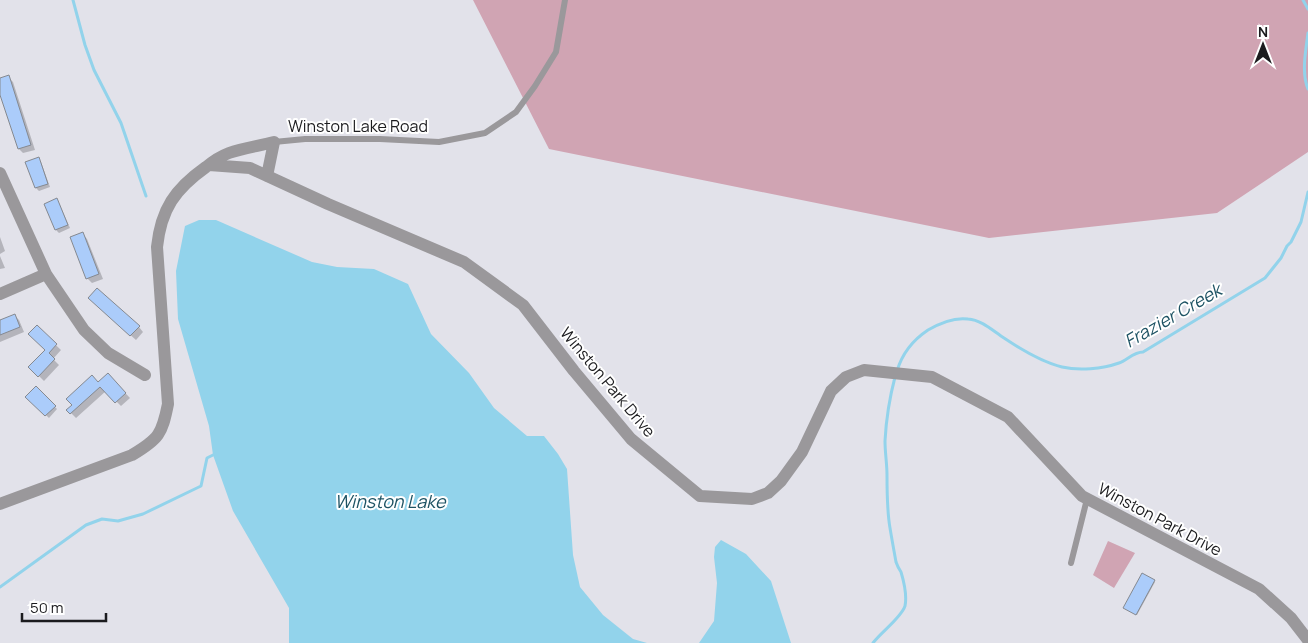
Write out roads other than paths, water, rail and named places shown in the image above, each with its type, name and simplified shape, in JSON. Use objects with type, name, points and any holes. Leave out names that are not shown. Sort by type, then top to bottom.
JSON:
[{"type":"street","name":"Winston Lake Road","points":[[0,504],[132,455],[150,444],[160,434],[168,404],[156,247],[158,232],[166,207],[182,187],[227,154],[274,142]]},
{"type":"street","points":[[268,176],[274,142]]},
{"type":"street","name":"Winston Park Drive","points":[[210,165],[250,168],[464,262],[523,305],[574,372],[631,439],[700,496],[752,499],[768,493],[781,481],[802,452],[831,391],[846,377],[864,370],[932,377],[1008,417],[1082,496],[1259,589],[1291,618],[1308,640]]},
{"type":"street","points":[[0,173],[46,274],[84,330],[108,353],[145,375]]},
{"type":"street","points":[[0,294],[46,274]]},
{"type":"lane","name":"Winston Lake Road","points":[[274,142],[306,139],[380,139],[439,142],[485,133],[516,112],[556,52],[565,0]]},
{"type":"lane","points":[[1071,563],[1087,499]]},
{"type":"water","name":"Winston Lake","points":[[199,220],[216,220],[312,262],[337,267],[374,269],[408,284],[431,334],[469,373],[494,408],[527,436],[544,436],[558,454],[567,469],[573,555],[580,587],[603,615],[633,639],[647,643],[289,643],[289,608],[233,511],[213,455],[209,426],[178,319],[176,271],[185,226]]},
{"type":"water","points":[[721,540],[746,554],[771,581],[791,643],[699,643],[714,621],[717,583],[714,557],[715,547]]},
{"type":"waterway","points":[[73,0],[94,70],[121,123],[146,196]]},
{"type":"waterway","points":[[1303,0],[1308,9]]},
{"type":"waterway","name":"Frazier Creek","points":[[1308,33],[1304,68],[1308,89]]},
{"type":"waterway","name":"Frazier Creek","points":[[897,371],[905,353],[928,330],[942,323],[963,319],[983,324],[1032,355],[1062,367],[1090,369],[1119,363],[1137,353],[1143,352],[1265,278],[1291,242],[1301,222],[1308,192]]},
{"type":"waterway","name":"Frazier Creek","points":[[873,643],[903,611],[906,602],[903,580],[894,554],[887,502],[885,441],[888,409],[895,377]]},
{"type":"waterway","name":"Frazier Creek","points":[[0,587],[86,525],[102,519],[118,521],[143,514],[201,486],[207,458],[213,455]]}]
